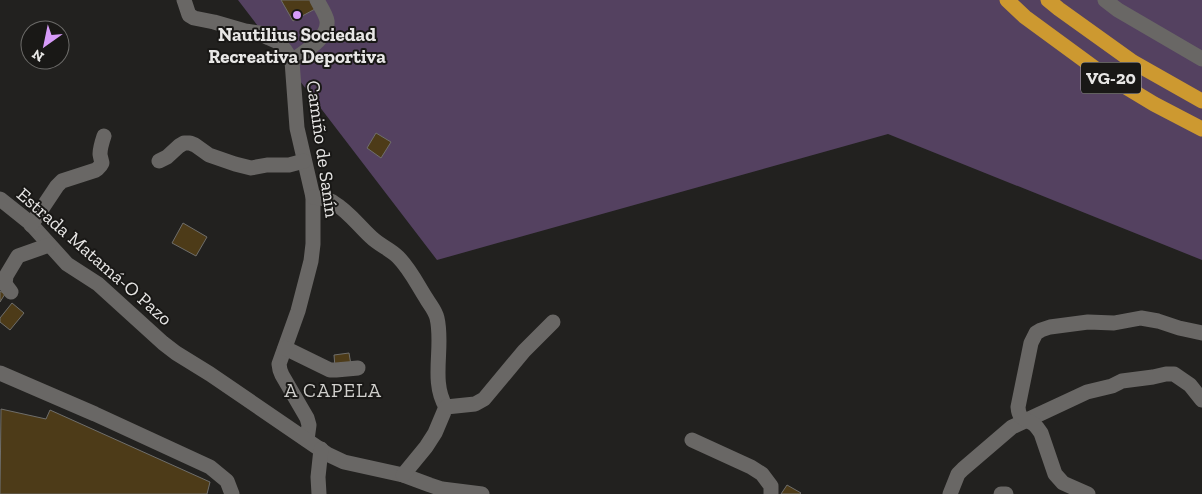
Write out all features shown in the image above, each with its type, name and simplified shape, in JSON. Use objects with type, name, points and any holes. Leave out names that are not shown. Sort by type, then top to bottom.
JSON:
[{"type":"highway","points":[[997,0],[1025,17]]},
{"type":"highway","name":"VG-20","points":[[1007,0],[1025,17],[1096,69],[1154,104],[1202,129]]},
{"type":"highway","name":"VG-20","points":[[1048,0],[1133,62],[1202,101]]},
{"type":"street","name":"Camiño de Sanín","points":[[184,0],[189,15],[194,18],[259,33],[278,42],[292,61],[297,128],[313,197],[313,235],[311,261],[298,310],[280,359],[280,370],[308,418],[307,440]]},
{"type":"street","name":"Camiño de Sanín","points":[[292,61],[320,40],[325,33],[327,22],[317,0]]},
{"type":"street","points":[[1105,0],[1118,10],[1202,59]]},
{"type":"street","points":[[31,225],[62,181],[96,170],[102,164],[100,157],[104,136]]},
{"type":"street","points":[[159,161],[167,158],[184,143],[190,143],[209,155],[251,168],[267,165],[289,165],[304,161]]},
{"type":"street","points":[[313,197],[328,199],[343,209],[373,239],[398,257],[412,274],[437,317],[440,348],[438,366],[440,395],[446,407],[435,433],[426,448],[403,475]]},
{"type":"street","name":"Estrada Matamá-O Pazo","points":[[0,199],[31,225],[67,264],[98,284],[163,343],[320,450],[344,462],[403,475],[430,486],[482,494]]},
{"type":"street","points":[[11,292],[5,284],[6,276],[18,256],[49,245]]},
{"type":"street","points":[[1088,494],[1059,488],[1041,433],[1036,426],[1019,415],[1018,407],[1033,338],[1041,330],[1050,327],[1088,322],[1114,323],[1141,318],[1202,333]]},
{"type":"street","points":[[446,407],[475,404],[484,399],[524,351],[553,322]]},
{"type":"street","points":[[284,348],[330,370],[358,368]]},
{"type":"street","points":[[0,373],[210,467],[227,481],[232,494]]},
{"type":"street","points":[[950,494],[958,474],[1012,427],[1087,392],[1112,386],[1122,381],[1174,374],[1190,385],[1202,400]]},
{"type":"street","points":[[692,440],[762,474],[771,486],[771,494]]},
{"type":"street","points":[[319,494],[320,450]]},
{"type":"street","points":[[1001,494],[1006,494]]},
{"type":"shaded area","points":[[238,0],[1202,0],[1202,260],[888,134],[437,260]]},
{"type":"building","name":"Nautilius Sociedad Recreativa Deportiva","points":[[281,0],[311,0],[315,9],[293,21]]},
{"type":"building","points":[[376,133],[391,142],[381,158],[367,148]]},
{"type":"building","points":[[183,223],[207,237],[196,256],[172,243]]},
{"type":"building","points":[[0,291],[5,294],[0,302]]},
{"type":"building","points":[[12,303],[24,313],[10,330],[0,322],[0,318]]},
{"type":"building","points":[[349,353],[351,365],[335,367],[334,355]]},
{"type":"building","points":[[1,409],[46,419],[50,410],[210,482],[207,494],[0,494]]},
{"type":"building","points":[[787,485],[801,493],[781,494]]},
{"type":"place","name":"Nautilius Sociedad Recreativa Deportiva","points":[[297,15]]},
{"type":"district","name":"A CAPELA","points":[[333,390]]}]
